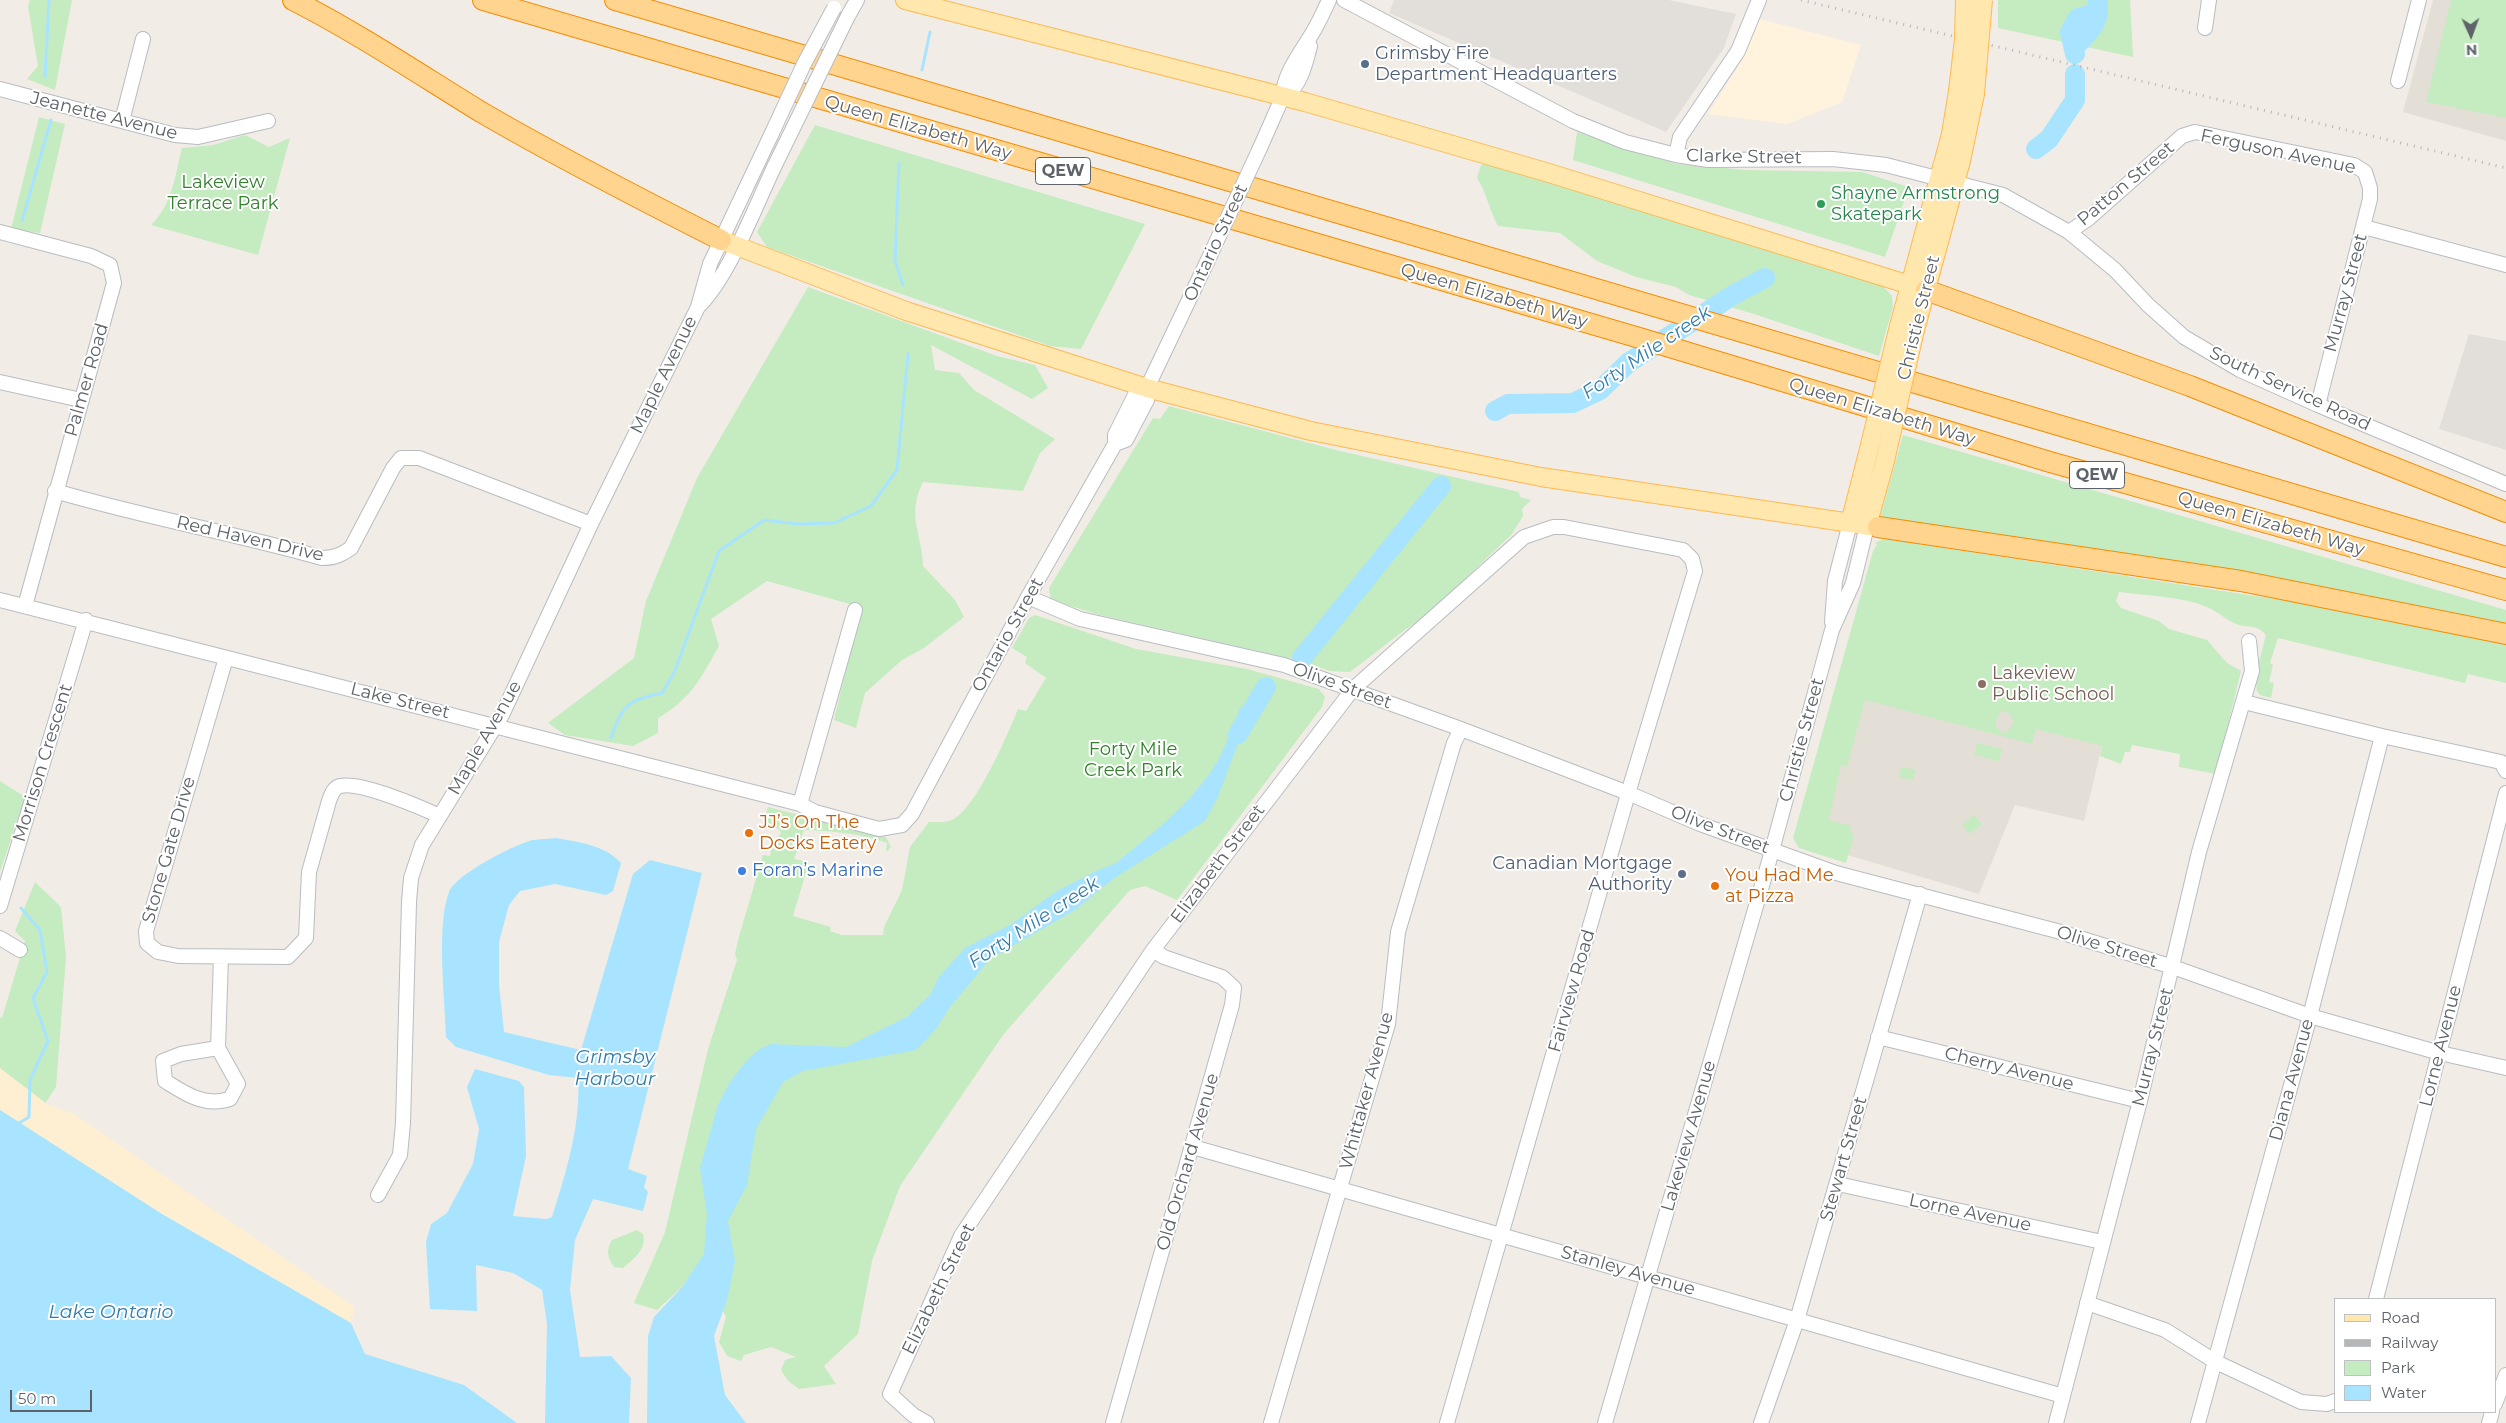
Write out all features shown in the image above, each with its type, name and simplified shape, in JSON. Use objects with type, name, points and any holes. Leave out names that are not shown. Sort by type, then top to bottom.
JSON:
[{"type":"highway","points":[[293,0],[331,19],[482,112],[617,188],[729,243]]},
{"type":"highway","name":"Queen Elizabeth Way","points":[[483,0],[1691,354],[2050,462],[2506,590]]},
{"type":"highway","name":"Queen Elizabeth Way","points":[[615,0],[2506,558]]},
{"type":"highway","points":[[1918,287],[2190,386],[2506,512]]},
{"type":"highway","points":[[1865,526],[2241,581],[2506,634]]},
{"type":"main road","points":[[905,0],[1283,96],[1549,173],[1918,287]]},
{"type":"main road","name":"Christie Street","points":[[1865,526],[1867,457],[1907,328],[1947,180],[1951,134],[1964,39],[1965,0]]},
{"type":"main road","name":"Christie Street","points":[[1947,180],[1962,161],[1975,94],[1983,0]]},
{"type":"main road","points":[[729,243],[906,311],[1147,388],[1311,431],[1462,463],[1579,483],[1865,526]]},
{"type":"main road","name":"Christie Street","points":[[1865,526],[1885,461],[1907,328]]},
{"type":"street","name":"Maple Avenue","points":[[378,1195],[400,1155],[411,878],[422,845],[496,725],[591,524],[698,307],[710,264],[729,243],[775,164],[857,0]]},
{"type":"street","name":"Ontario Street","points":[[902,825],[912,814],[1028,597],[1115,444],[1114,436],[1136,395],[1147,388],[1283,96],[1283,88],[1296,60],[1314,32],[1329,0]]},
{"type":"street","name":"Clarke Street","points":[[1344,0],[1573,121],[1625,142],[1676,155],[1708,160],[1833,159],[1886,165],[1947,180]]},
{"type":"street","points":[[1676,155],[1680,137],[1738,51],[1759,0]]},
{"type":"street","points":[[2204,28],[2209,0]]},
{"type":"street","points":[[2398,80],[2419,0]]},
{"type":"street","name":"Maple Avenue","points":[[729,243],[760,159],[804,64],[837,4]]},
{"type":"street","points":[[122,121],[143,39]]},
{"type":"street","name":"Jeanette Avenue","points":[[0,90],[175,135],[198,137],[268,121]]},
{"type":"street","name":"Ferguson Avenue","points":[[2182,136],[2195,132],[2354,165],[2365,172],[2369,180]]},
{"type":"street","name":"Patton Street","points":[[2069,232],[2088,219],[2182,136]]},
{"type":"street","name":"South Service Road","points":[[1947,180],[2004,195],[2069,232],[2115,270],[2148,305],[2184,337],[2240,370],[2506,484]]},
{"type":"street","name":"Murray Street","points":[[2318,405],[2364,227],[2370,199],[2369,180]]},
{"type":"street","points":[[2364,227],[2506,265]]},
{"type":"street","name":"Palmer Road","points":[[0,232],[91,256],[110,265],[114,283],[25,606]]},
{"type":"street","points":[[0,382],[81,400]]},
{"type":"street","name":"Red Haven Drive","points":[[55,492],[120,510],[255,540],[322,558],[330,558],[339,556],[351,548],[393,468],[401,458],[419,458],[591,524]]},
{"type":"street","name":"Christie Street","points":[[1772,849],[1832,630],[1835,581],[1865,526]]},
{"type":"street","name":"Elizabeth Street","points":[[927,1423],[913,1415],[890,1394],[961,1236],[1153,950],[1353,688],[1524,537],[1553,527],[1564,528],[1683,550],[1692,559]]},
{"type":"street","name":"Fairview Road","points":[[1447,1423],[1628,793],[1695,571],[1692,559]]},
{"type":"street","name":"Olive Street","points":[[1028,597],[1080,619],[1284,665],[1353,688],[1628,793],[1700,824],[1836,873],[2057,931],[2173,967],[2310,1016],[2440,1053],[2506,1068]]},
{"type":"street","name":"Lake Street","points":[[0,600],[86,620],[226,658],[496,725],[800,804],[815,812],[879,829],[902,825]]},
{"type":"street","points":[[800,804],[855,610]]},
{"type":"street","name":"Morrison Crescent","points":[[0,906],[86,620]]},
{"type":"street","name":"Murray Street","points":[[2056,1423],[2140,1101],[2199,852],[2252,671],[2250,641]]},
{"type":"street","name":"Stone Gate Drive","points":[[226,658],[146,931],[147,943],[158,952],[178,956],[288,957],[306,938],[309,872],[329,801],[333,791],[339,786],[358,787],[411,804],[440,816]]},
{"type":"street","points":[[2244,702],[2382,736],[2501,762],[2506,771]]},
{"type":"street","name":"Whittaker Avenue","points":[[1271,1423],[1388,1024],[1398,932],[1454,743],[1461,729]]},
{"type":"street","name":"Diana Avenue","points":[[2198,1423],[2310,1016],[2382,736]]},
{"type":"street","name":"Lorne Avenue","points":[[2376,1298],[2506,793]]},
{"type":"street","name":"Lakeview Avenue","points":[[1605,1423],[1772,849]]},
{"type":"street","name":"Stewart Street","points":[[1761,1423],[1797,1320],[1838,1184],[1878,1037],[1920,894]]},
{"type":"street","points":[[0,938],[20,950]]},
{"type":"street","name":"Old Orchard Avenue","points":[[1114,1423],[1193,1147],[1232,1005],[1234,988],[1222,977],[1164,957],[1153,950]]},
{"type":"street","points":[[218,1048],[181,1054],[163,1061],[165,1081],[197,1100],[219,1103],[230,1099],[238,1084],[218,1048],[221,957]]},
{"type":"street","name":"Cherry Avenue","points":[[1878,1037],[2140,1101]]},
{"type":"street","name":"Stanley Avenue","points":[[1193,1147],[2063,1396]]},
{"type":"street","name":"Lorne Avenue","points":[[1838,1184],[2102,1242]]},
{"type":"street","points":[[2087,1304],[2165,1330],[2216,1362],[2301,1402],[2327,1404],[2334,1401]]},
{"type":"street","points":[[2496,1401],[2506,1375]]},
{"type":"shaded area","points":[[1394,0],[1669,0],[1736,14],[1724,48],[1666,132],[1389,13]]},
{"type":"shaded area","points":[[2433,0],[2506,0],[2506,141],[2403,112]]},
{"type":"shaded area","points":[[1759,19],[1861,45],[1842,102],[1787,124],[1708,114],[1743,59]]},
{"type":"shaded area","points":[[2469,334],[2506,341],[2506,450],[2439,429]]},
{"type":"shaded area","name":"Lakeview Public School","points":[[1873,588],[2102,746],[2084,821],[2015,805],[1979,894],[1797,840]]},
{"type":"green space","points":[[30,0],[72,0],[55,90],[27,79],[38,66],[28,6]]},
{"type":"green space","points":[[1998,0],[2130,0],[2133,57],[1998,28]]},
{"type":"green space","points":[[2451,0],[2506,0],[2506,118],[2426,102]]},
{"type":"green space","points":[[39,117],[65,124],[40,233],[11,229]]},
{"type":"green space","points":[[815,125],[1145,224],[1081,349],[1050,346],[767,247],[757,232]]},
{"type":"green space","points":[[1577,132],[1677,164],[1747,170],[1862,172],[1909,187],[1885,257],[1573,160]]},
{"type":"green space","name":"Lakeview Terrace Park","points":[[245,135],[269,147],[290,138],[258,255],[151,225],[164,208],[168,199],[182,148],[213,145]]},
{"type":"green space","points":[[1487,163],[1881,284],[1892,296],[1893,307],[1879,356],[1754,314],[1689,295],[1676,287],[1636,277],[1597,261],[1560,233],[1498,226],[1477,178],[1481,165]]},
{"type":"green space","points":[[808,287],[997,356],[1035,365],[1048,388],[1032,399],[931,345],[935,370],[959,373],[974,390],[1055,439],[1040,453],[1023,491],[923,482],[918,494],[915,515],[923,566],[955,600],[964,617],[924,648],[902,660],[865,693],[856,728],[834,720],[861,607],[767,581],[711,619],[719,646],[694,687],[679,703],[658,718],[658,733],[633,746],[565,735],[548,723],[634,658],[646,601],[697,478]]},
{"type":"green space","points":[[1169,406],[1336,450],[1519,492],[1520,497],[1531,500],[1522,509],[1523,516],[1512,534],[1424,618],[1406,629],[1350,672],[1330,671],[1297,660],[1100,615],[1051,600],[1049,588],[1153,418],[1160,419]]},
{"type":"green space","points":[[1903,435],[2506,610],[2506,625],[2369,597],[1879,521]]},
{"type":"green space","points":[[1885,538],[1901,538],[1918,544],[2307,604],[2506,644],[2506,683],[2468,674],[2465,683],[2278,638],[2270,663],[2273,665],[2269,682],[2274,683],[2271,698],[2260,695],[2257,691],[2255,677],[2266,635],[2263,631],[2234,623],[2197,603],[2175,598],[2119,592],[2116,601],[2121,608],[2159,621],[2169,629],[2207,640],[2227,663],[2241,671],[2216,774],[2179,767],[2180,754],[2132,745],[2130,752],[2125,752],[2121,764],[2100,756],[2102,746],[2036,729],[2032,744],[1865,700],[1847,767],[1841,765],[1829,820],[1851,826],[1850,831],[1854,835],[1846,863],[1799,848],[1793,838],[1873,551],[1877,545],[1875,543]],"holes":[[[2001,711],[2009,713],[2014,721],[2010,729],[2002,733],[1995,725]]]},
{"type":"green space","name":"Forty Mile Creek Park","points":[[1035,615],[1136,649],[1247,669],[1319,689],[1325,697],[1322,707],[1177,900],[1145,886],[1130,890],[1003,1035],[900,1186],[872,1261],[858,1334],[824,1366],[836,1384],[799,1389],[788,1381],[781,1370],[785,1360],[796,1357],[771,1347],[744,1355],[741,1361],[727,1356],[719,1342],[726,1317],[698,1264],[683,1286],[657,1310],[634,1303],[665,1232],[708,1049],[737,960],[735,954],[738,940],[763,855],[770,856],[772,842],[776,841],[781,833],[779,829],[763,823],[768,807],[886,837],[891,847],[886,852],[887,843],[867,837],[846,833],[804,830],[794,859],[809,862],[793,916],[831,927],[830,931],[842,935],[883,935],[884,927],[902,890],[910,847],[929,822],[952,820],[971,802],[990,770],[1018,709],[1026,711],[1046,678],[1025,663],[1027,657],[1012,648],[1029,618]]},
{"type":"green space","points":[[1977,743],[2002,749],[1999,761],[1974,755]]},
{"type":"green space","points":[[1901,767],[1916,770],[1913,780],[1899,777]]},
{"type":"green space","points":[[0,781],[25,797],[0,872]]},
{"type":"green space","points":[[1974,815],[1982,824],[1970,834],[1962,825]]},
{"type":"green space","points":[[35,882],[61,907],[66,957],[56,1087],[28,1129],[0,1110],[0,1017],[2,1018],[25,941],[15,931]]},
{"type":"green space","points":[[637,1230],[643,1234],[644,1239],[641,1249],[623,1268],[614,1267],[608,1254],[612,1240]]},
{"type":"sand","points":[[0,1068],[47,1104],[74,1114],[355,1307],[351,1323],[162,1214],[0,1110]]},
{"type":"water","points":[[1240,707],[1257,715],[1255,721],[1242,733],[1217,799],[1205,821],[1113,879],[1075,910],[990,959],[950,1007],[936,1029],[916,1050],[803,1071],[783,1082],[756,1129],[747,1185],[728,1221],[735,1262],[727,1300],[714,1336],[725,1395],[746,1423],[647,1423],[648,1336],[654,1317],[683,1286],[704,1254],[707,1214],[700,1168],[718,1105],[730,1082],[748,1059],[760,1049],[771,1044],[846,1047],[907,1017],[931,994],[938,978],[965,948],[1010,925],[1057,891],[1116,863],[1161,826],[1190,798],[1208,776],[1219,759],[1236,722]]},
{"type":"water","name":"Grimsby Harbour","points":[[556,838],[599,848],[615,857],[621,863],[613,891],[606,895],[555,884],[520,891],[509,905],[499,942],[499,984],[504,1032],[581,1050],[633,874],[650,860],[702,873],[628,1169],[647,1176],[644,1187],[648,1192],[643,1211],[593,1199],[575,1240],[570,1290],[580,1357],[611,1356],[631,1378],[629,1423],[545,1423],[547,1324],[542,1290],[513,1273],[476,1265],[477,1311],[430,1309],[426,1242],[431,1224],[447,1213],[473,1164],[479,1129],[467,1087],[475,1069],[519,1081],[524,1087],[526,1156],[513,1216],[546,1219],[552,1217],[567,1166],[575,1131],[578,1078],[549,1075],[456,1047],[446,1037],[442,963],[445,906],[449,892],[454,885],[473,869],[513,847],[533,840]]},
{"type":"water","name":"Lake Ontario","points":[[0,1110],[162,1214],[351,1323],[365,1354],[464,1385],[517,1423],[0,1423]]},
{"type":"waterway","points":[[45,77],[49,0]]},
{"type":"waterway","name":"Forty Mile creek","points":[[2075,54],[2070,32],[2078,18],[2098,13],[2098,0]]},
{"type":"waterway","name":"Forty Mile creek","points":[[2074,48],[2092,28],[2098,13]]},
{"type":"waterway","points":[[922,70],[930,32]]},
{"type":"waterway","name":"Forty Mile creek","points":[[2036,149],[2049,139],[2075,100],[2075,74]]},
{"type":"waterway","points":[[22,221],[51,120]]},
{"type":"waterway","points":[[899,163],[895,260],[903,285]]},
{"type":"waterway","name":"Forty Mile creek","points":[[1495,411],[1508,404],[1573,403],[1600,390],[1628,363],[1733,295],[1765,278]]},
{"type":"waterway","points":[[611,738],[619,718],[628,706],[641,698],[662,693],[674,673],[719,551],[764,520],[798,524],[834,523],[871,506],[897,470],[908,354]]},
{"type":"waterway","name":"Forty Mile creek","points":[[1302,658],[1441,486]]},
{"type":"waterway","name":"Forty Mile creek","points":[[1238,734],[1266,687]]},
{"type":"waterway","points":[[19,1123],[29,1117],[30,1080],[48,1041],[33,998],[47,972],[40,930],[21,908]]},
{"type":"railway","points":[[1801,0],[2506,168]]},
{"type":"place","name":"Grimsby Fire Department Headquarters","points":[[1365,64]]},
{"type":"place","name":"Shayne Armstrong Skatepark","points":[[1821,204]]},
{"type":"place","name":"Lakeview Public School","points":[[1982,684]]},
{"type":"place","name":"JJ’s On The Docks Eatery","points":[[749,833]]},
{"type":"place","name":"Foran’s Marine","points":[[742,871]]},
{"type":"place","name":"Canadian Mortgage Authority","points":[[1682,874]]},
{"type":"place","name":"You Had Me at Pizza","points":[[1715,886]]}]
